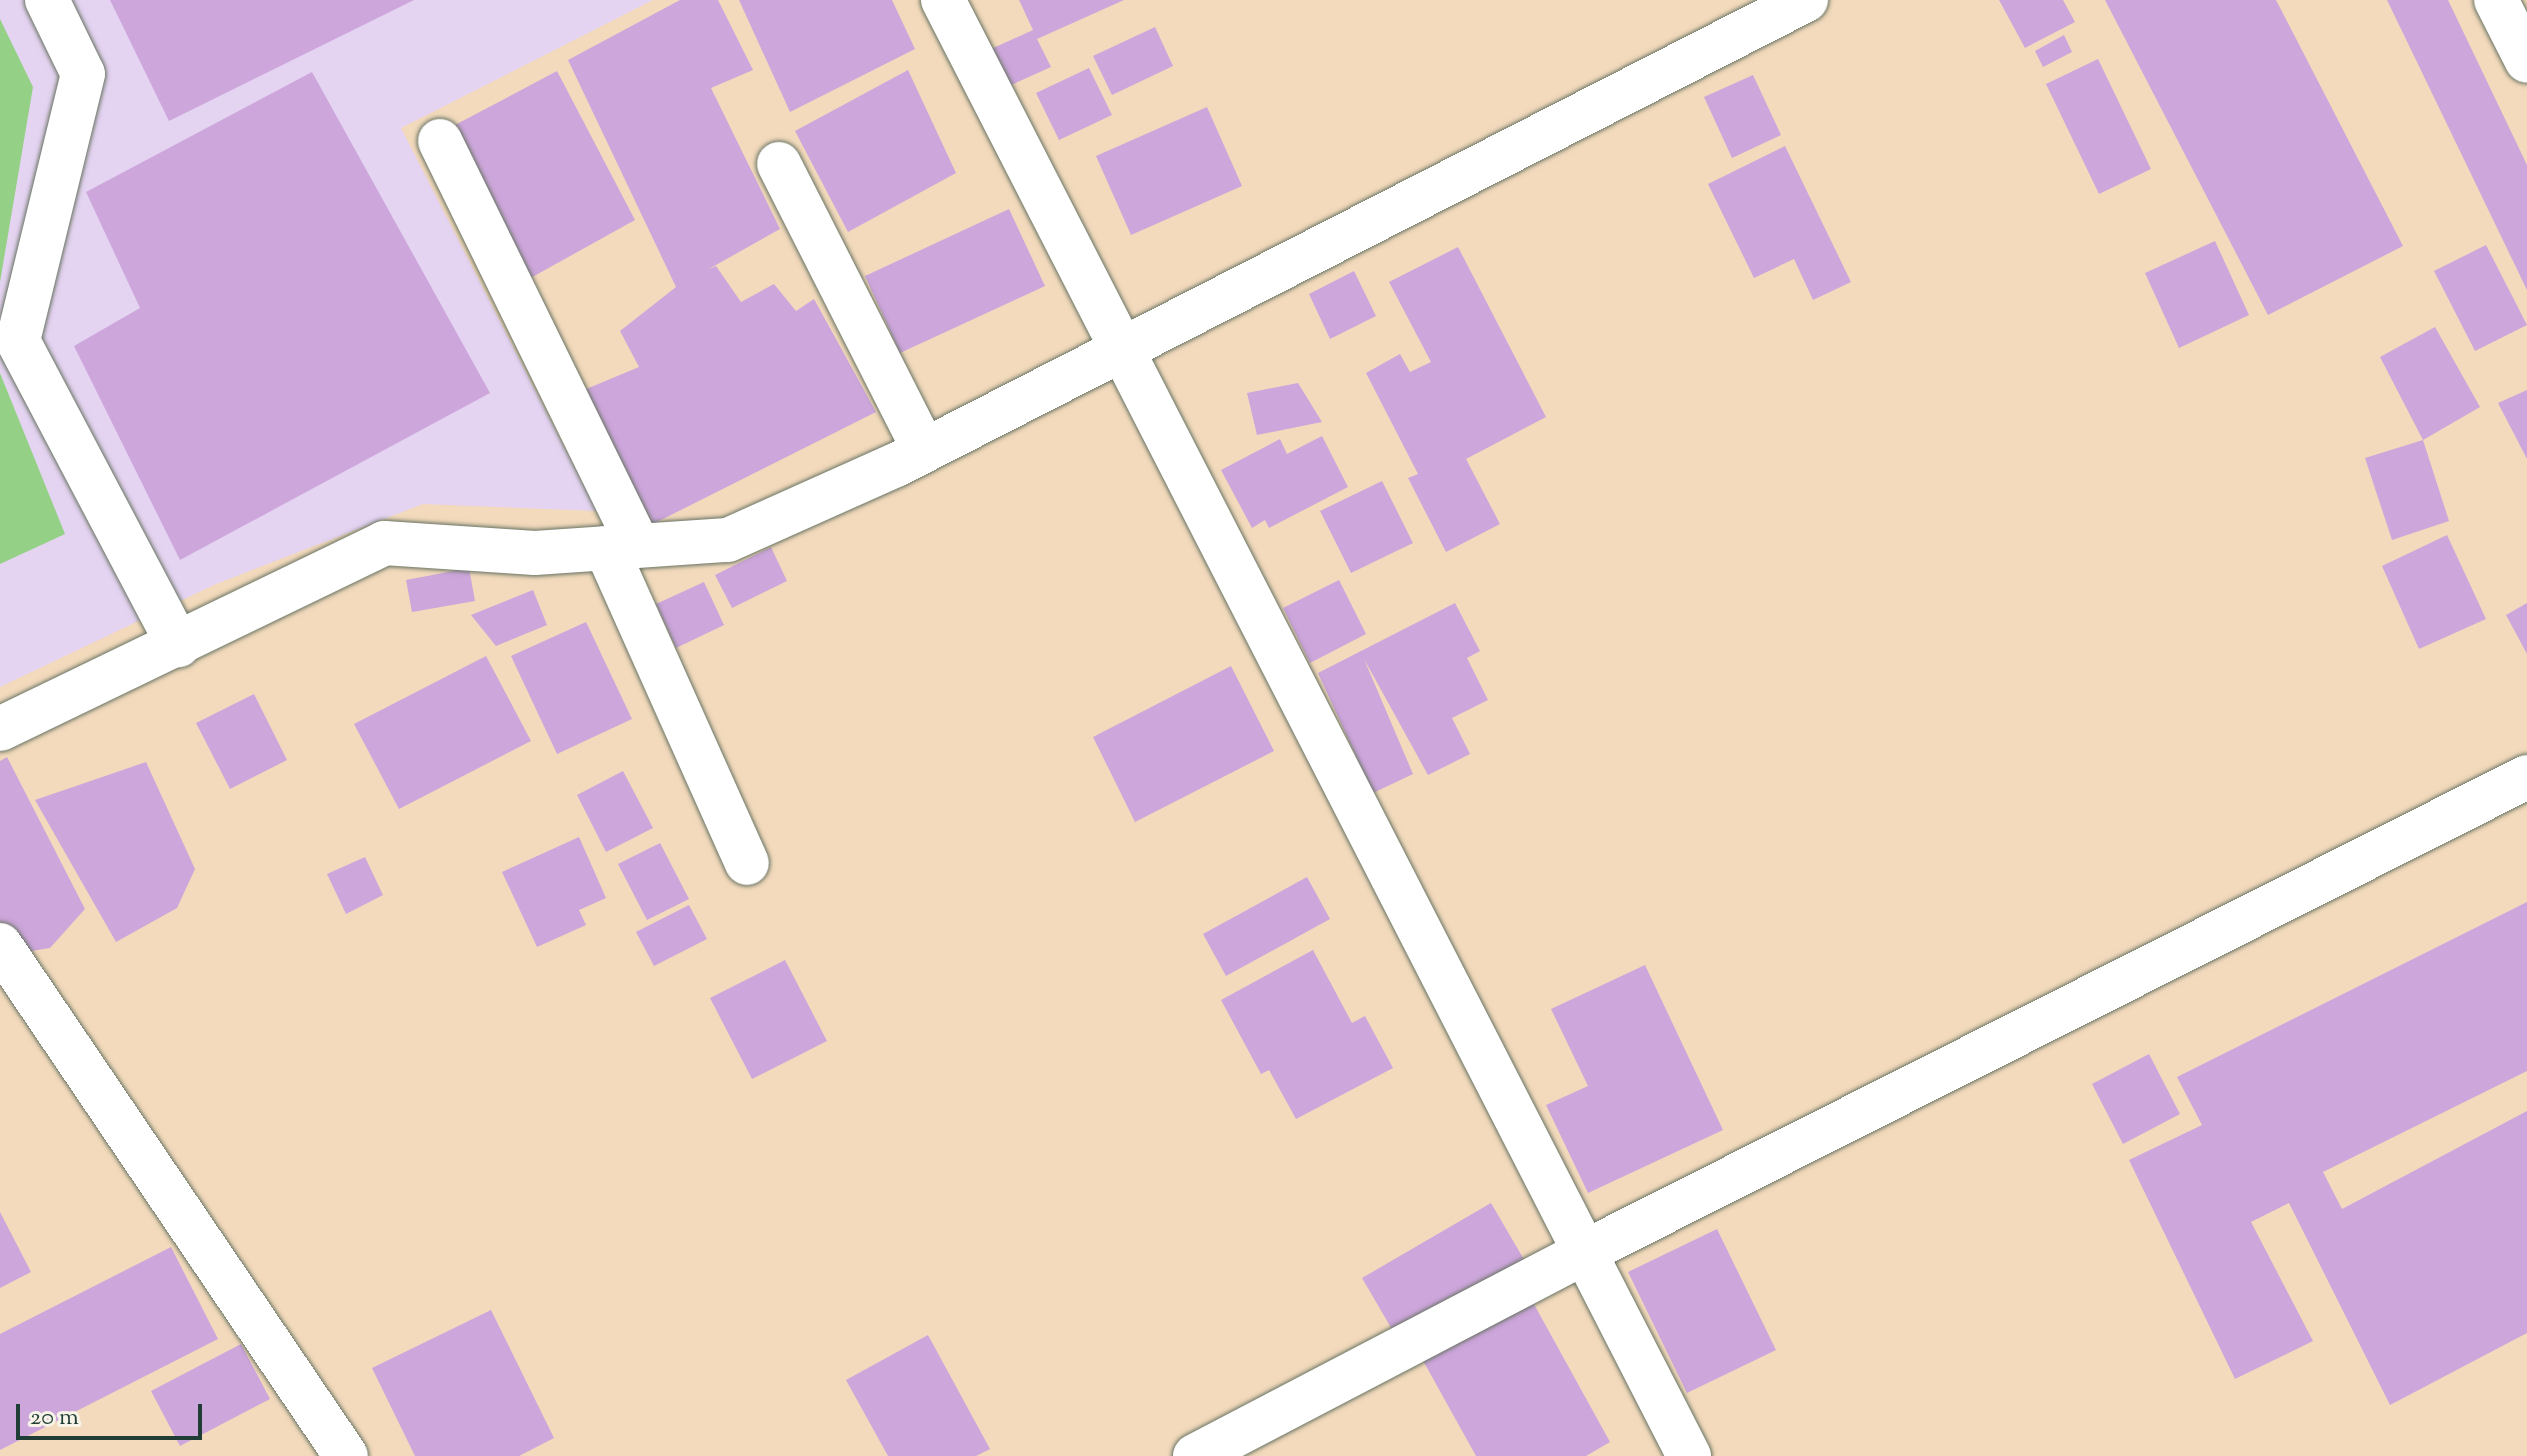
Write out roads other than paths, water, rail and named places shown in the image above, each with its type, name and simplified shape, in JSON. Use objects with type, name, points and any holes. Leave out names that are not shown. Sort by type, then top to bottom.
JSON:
[{"type":"street","points":[[47,0],[83,74],[18,341],[178,645]]},
{"type":"street","points":[[943,0],[1689,1456]]},
{"type":"street","points":[[0,729],[384,543],[535,553],[728,540],[924,450],[1122,346],[1806,0]]},
{"type":"street","points":[[2496,0],[2527,61]]},
{"type":"street","points":[[440,141],[622,547],[747,863]]},
{"type":"street","points":[[779,164],[924,450]]},
{"type":"street","points":[[1195,1456],[1585,1252],[2527,777]]},
{"type":"street","points":[[0,945],[346,1456]]}]
